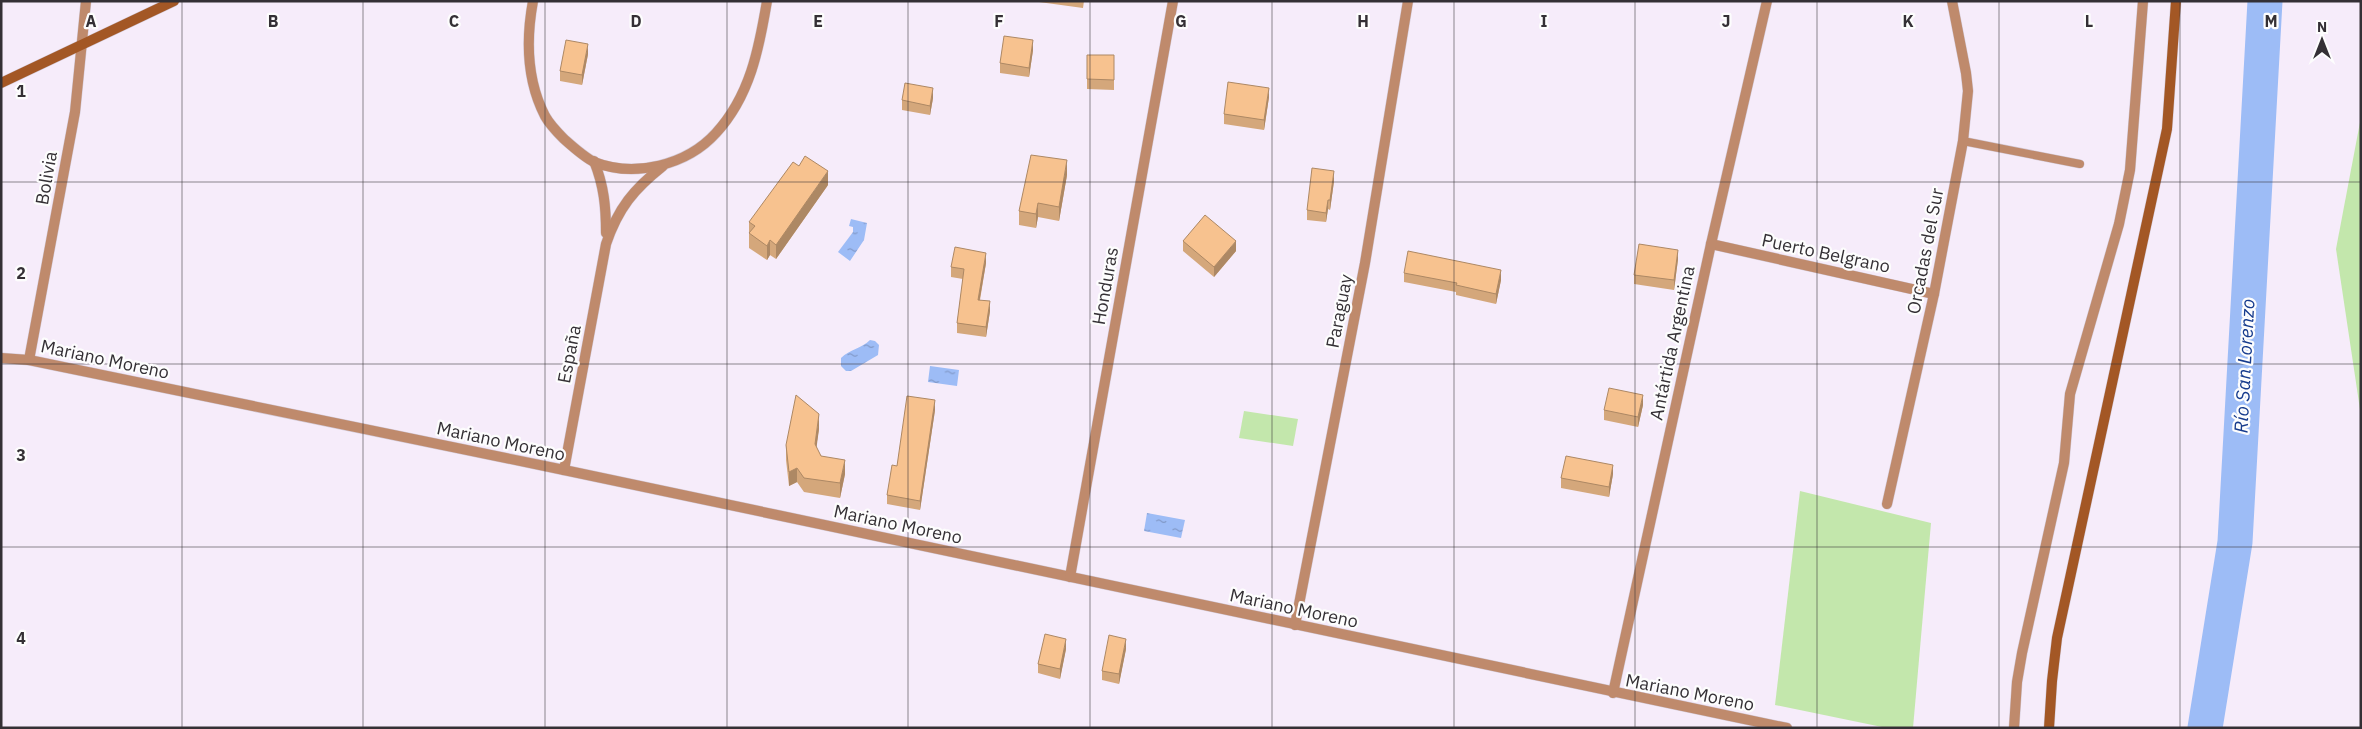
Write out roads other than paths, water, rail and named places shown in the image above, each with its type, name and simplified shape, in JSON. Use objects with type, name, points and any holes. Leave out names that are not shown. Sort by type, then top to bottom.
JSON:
[{"type":"street","name":"Bolivia","points":[[29,360],[76,106],[80,46],[86,1]]},
{"type":"street","points":[[1,84],[174,1]]},
{"type":"street","points":[[533,1],[528,38],[531,73],[538,97],[554,130],[594,162]]},
{"type":"street","name":"España","points":[[564,470],[606,244],[614,221],[624,204],[642,183],[665,165],[702,146],[717,133],[731,114],[745,89],[754,65],[767,1]]},
{"type":"street","name":"Honduras","points":[[1070,577],[1173,1]]},
{"type":"street","name":"Paraguay","points":[[1295,625],[1365,263],[1408,1]]},
{"type":"street","name":"Antártida Argentina","points":[[1613,693],[1710,244],[1767,1]]},
{"type":"street","name":"Orcadas del Sur","points":[[1887,504],[1934,294],[1963,141],[1968,91],[1952,1]]},
{"type":"street","points":[[2014,728],[2017,682],[2022,653],[2064,463],[2070,394],[2119,224],[2130,170],[2143,1]]},
{"type":"street","points":[[2049,728],[2057,638],[2167,129],[2176,1]]},
{"type":"street","name":"España","points":[[594,162],[625,168],[648,168],[665,165]]},
{"type":"street","name":"España","points":[[594,162],[602,181],[606,202],[606,244]]},
{"type":"street","name":"Puerto Belgrano","points":[[1710,244],[1934,294]]},
{"type":"street","name":"Mariano Moreno","points":[[1,358],[29,360],[564,470],[1613,693],[1787,728]]},
{"type":"lane","points":[[1963,141],[2080,164]]},
{"type":"water","points":[[851,219],[867,223],[864,240],[850,261],[838,252],[853,232],[853,227],[849,226]]},
{"type":"water","points":[[870,340],[875,341],[879,345],[878,355],[851,371],[846,371],[841,366],[841,358]]},
{"type":"water","points":[[930,366],[959,370],[957,386],[928,382]]},
{"type":"water","points":[[1147,513],[1185,520],[1181,538],[1144,531]]},
{"type":"waterway","name":"Río San Lorenzo","points":[[2205,728],[2235,542],[2265,1]]}]
